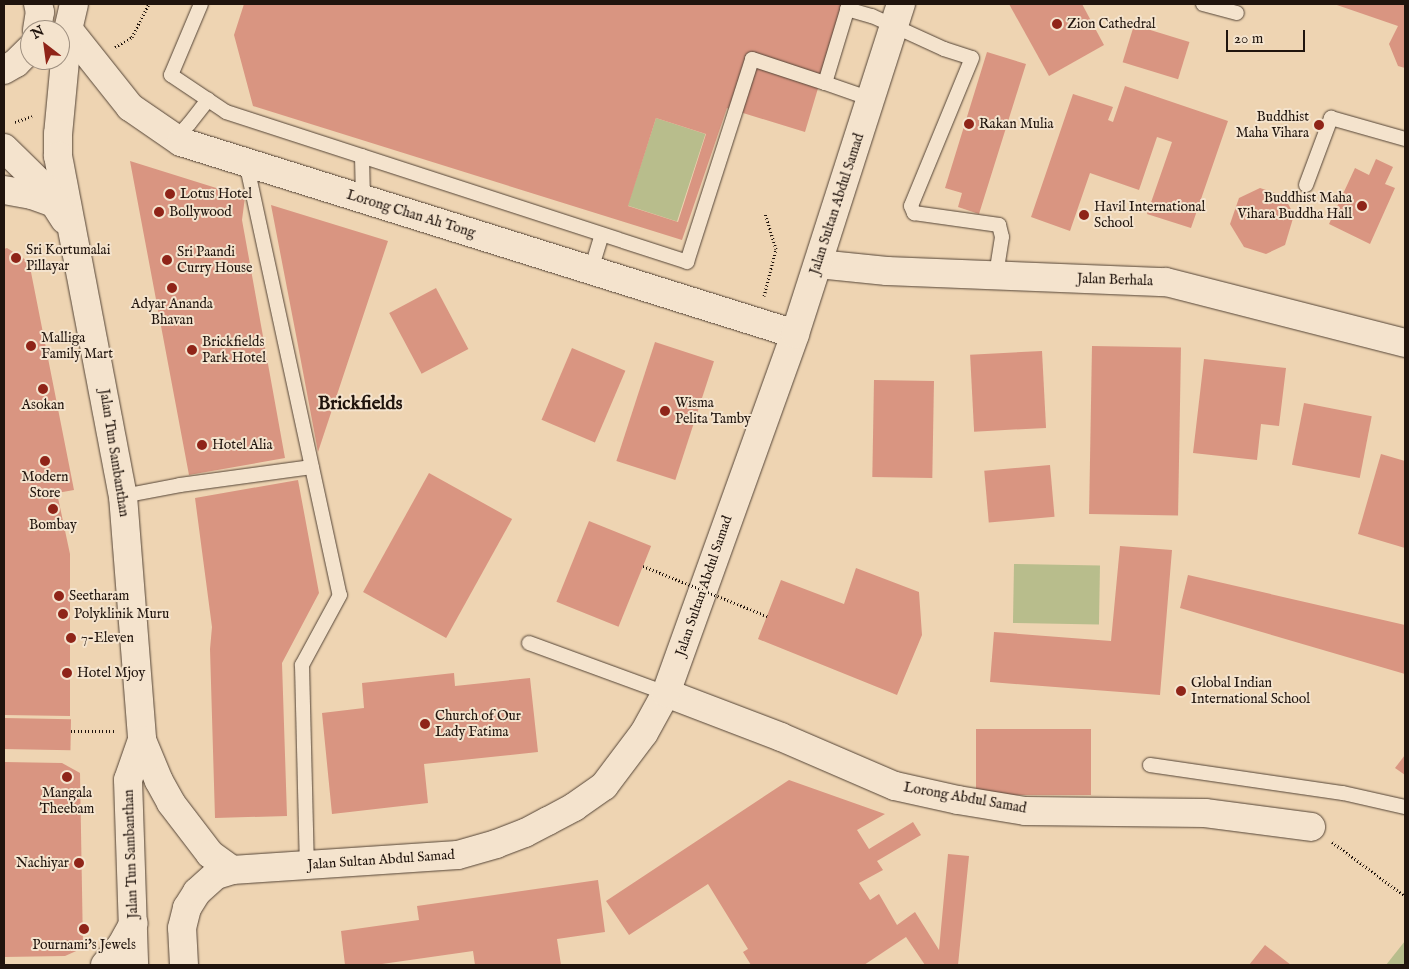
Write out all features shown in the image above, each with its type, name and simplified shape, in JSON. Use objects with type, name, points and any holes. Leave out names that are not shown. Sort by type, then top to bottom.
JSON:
[{"type":"main road","points":[[38,4],[40,12],[39,20]]},
{"type":"main road","name":"Jalan Sultan Abdul Samad","points":[[232,870],[458,855],[525,833],[574,807],[604,786],[644,733],[666,693],[795,334],[898,15]]},
{"type":"main road","name":"Lorong Chan Ah Tong","points":[[71,17],[130,107],[181,142],[795,334]]},
{"type":"main road","name":"Jalan Tun Sambanthan","points":[[71,17],[58,134],[58,156],[123,496],[142,735],[128,780],[134,965]]},
{"type":"main road","points":[[4,70],[20,59]]},
{"type":"main road","points":[[4,148],[29,171],[54,203],[74,234]]},
{"type":"main road","points":[[4,190],[32,194],[54,203]]},
{"type":"main road","name":"Jalan Berhala","points":[[818,264],[886,272],[1166,282],[1405,343]]},
{"type":"main road","name":"Lorong Abdul Samad","points":[[666,693],[781,738],[895,786],[958,800],[1025,811],[1205,813],[1311,827]]},
{"type":"main road","points":[[142,735],[159,781],[171,804],[210,854],[232,870]]},
{"type":"main road","points":[[184,965],[182,928],[187,908],[197,892],[216,875],[232,870]]},
{"type":"main road","points":[[105,965],[121,946],[134,924]]},
{"type":"lane","points":[[201,4],[171,75],[226,112],[687,262],[752,59],[871,99]]},
{"type":"lane","points":[[1203,4],[1238,13]]},
{"type":"lane","points":[[825,83],[848,6],[872,16],[898,15],[944,49],[972,58],[911,206],[914,212],[999,225],[1002,237],[996,275]]},
{"type":"lane","points":[[172,136],[179,135],[208,100]]},
{"type":"lane","points":[[1306,185],[1331,118],[1405,139]]},
{"type":"lane","points":[[362,156],[363,199]]},
{"type":"lane","points":[[246,162],[340,595],[302,664],[306,865]]},
{"type":"lane","points":[[591,270],[602,235]]},
{"type":"lane","points":[[123,496],[180,484],[312,467]]},
{"type":"lane","points":[[529,643],[666,693]]},
{"type":"lane","points":[[1150,765],[1343,793],[1405,807]]},
{"type":"path","points":[[110,50],[132,37],[149,4]]},
{"type":"path","points":[[764,296],[776,249],[766,214]]},
{"type":"path","points":[[643,566],[767,616]]},
{"type":"path","points":[[70,732],[142,735]]},
{"type":"path","points":[[1311,827],[1405,896]]},
{"type":"green space","points":[[656,118],[705,134],[677,222],[628,205]]},
{"type":"green space","points":[[1014,564],[1100,566],[1099,624],[1013,623]]},
{"type":"green space","points":[[1405,941],[1405,965],[1386,965]]},
{"type":"building","points":[[244,4],[843,4],[805,132],[727,108],[682,240],[253,106],[234,35]],"holes":[[[656,118],[706,134],[678,222],[628,206]]]},
{"type":"building","name":"Zion Cathedral","points":[[1009,4],[1082,4],[1104,45],[1049,76]]},
{"type":"building","points":[[1334,4],[1405,4],[1405,68],[1398,66],[1389,44],[1398,26]]},
{"type":"building","points":[[1134,25],[1189,42],[1178,79],[1123,62]]},
{"type":"building","points":[[987,52],[1026,64],[979,214],[958,207],[962,193],[945,188]]},
{"type":"building","points":[[1125,86],[1228,121],[1191,228],[1147,214],[1172,142],[1157,137],[1139,190],[1090,173],[1070,231],[1031,217],[1073,94],[1113,107],[1108,120],[1113,122]]},
{"type":"building","name":"Buddhist Maha Vihara Buddha Hall","points":[[1376,159],[1393,167],[1385,184],[1395,188],[1370,244],[1329,224],[1355,168],[1369,175]]},
{"type":"building","points":[[130,161],[245,197],[242,220],[285,458],[189,475]]},
{"type":"building","points":[[1260,188],[1284,196],[1294,215],[1285,245],[1266,254],[1244,247],[1230,224],[1239,198]]},
{"type":"building","points":[[271,205],[388,241],[318,452],[297,340]]},
{"type":"building","points":[[7,248],[29,262],[74,490],[57,493],[70,554],[70,716],[4,715],[4,249]]},
{"type":"building","points":[[436,288],[468,349],[422,374],[389,313]]},
{"type":"building","name":"Wisma Pelita Tamby","points":[[655,342],[714,361],[675,480],[616,461]]},
{"type":"building","points":[[1092,346],[1181,348],[1178,516],[1089,514]]},
{"type":"building","points":[[572,348],[625,371],[595,442],[542,420]]},
{"type":"building","points":[[1042,351],[1046,428],[974,432],[970,355]]},
{"type":"building","points":[[1204,359],[1286,368],[1279,426],[1261,424],[1257,460],[1193,453]]},
{"type":"building","points":[[874,380],[934,381],[932,478],[872,477]]},
{"type":"building","points":[[1304,403],[1372,416],[1360,478],[1292,465]]},
{"type":"building","points":[[1381,454],[1405,461],[1405,548],[1358,534]]},
{"type":"building","points":[[1050,465],[1055,517],[989,523],[984,471]]},
{"type":"building","points":[[429,473],[512,519],[446,638],[363,592]]},
{"type":"building","points":[[298,480],[319,593],[282,663],[287,816],[215,818],[210,649],[212,627],[195,498]]},
{"type":"building","points":[[589,521],[651,546],[619,627],[556,602]]},
{"type":"building","points":[[1120,546],[1172,550],[1160,695],[990,682],[994,632],[1111,641]]},
{"type":"building","points":[[856,568],[919,592],[922,635],[897,695],[758,639],[781,580],[844,604]]},
{"type":"building","points":[[1188,575],[1405,625],[1405,674],[1180,608]]},
{"type":"building","points":[[454,673],[455,686],[530,678],[538,752],[424,764],[428,803],[332,814],[322,713],[364,708],[362,683]]},
{"type":"building","points":[[4,718],[71,719],[70,750],[4,749]]},
{"type":"building","points":[[976,729],[1091,729],[1091,795],[976,795]]},
{"type":"building","points":[[1405,755],[1405,775],[1395,768]]},
{"type":"building","points":[[4,762],[62,763],[80,773],[83,948],[65,956],[4,957]]},
{"type":"building","points":[[789,780],[885,814],[857,830],[869,849],[913,822],[921,835],[877,861],[883,870],[859,883],[870,900],[879,894],[897,925],[915,912],[939,950],[948,854],[969,856],[958,965],[925,965],[906,937],[864,965],[751,965],[743,952],[748,949],[708,884],[629,935],[606,901]]},
{"type":"building","points":[[598,880],[605,932],[557,939],[561,965],[475,965],[473,951],[375,965],[345,965],[341,931],[419,920],[417,906]]},
{"type":"building","points":[[1265,945],[1291,965],[1249,965]]},
{"type":"place","name":"Zion Cathedral","points":[[1057,24]]},
{"type":"place","name":"Rakan Mulia","points":[[969,124]]},
{"type":"place","name":"Buddhist Maha Vihara","points":[[1319,125]]},
{"type":"place","name":"Lotus Hotel","points":[[170,194]]},
{"type":"place","name":"Buddhist Maha Vihara Buddha Hall","points":[[1362,206]]},
{"type":"place","name":"Bollywood","points":[[159,212]]},
{"type":"place","name":"Havil International School","points":[[1084,215]]},
{"type":"place","name":"Sri Kortumalai Pillayar","points":[[16,258]]},
{"type":"place","name":"Sri Paandi Curry House","points":[[167,260]]},
{"type":"place","name":"Adyar Ananda Bhavan","points":[[172,288]]},
{"type":"place","name":"Malliga Family Mart","points":[[31,346]]},
{"type":"place","name":"Brickfields Park Hotel","points":[[192,350]]},
{"type":"place","name":"Asokan","points":[[43,389]]},
{"type":"place","name":"Wisma Pelita Tamby","points":[[665,411]]},
{"type":"place","name":"Hotel Alia","points":[[202,445]]},
{"type":"place","name":"Modern Store","points":[[45,461]]},
{"type":"place","name":"Bombay","points":[[53,509]]},
{"type":"place","name":"Seetharam","points":[[59,596]]},
{"type":"place","name":"Polyklinik Muru","points":[[63,614]]},
{"type":"place","name":"7-Eleven","points":[[71,638]]},
{"type":"place","name":"Hotel Mjoy","points":[[67,673]]},
{"type":"place","name":"Global Indian International School","points":[[1181,691]]},
{"type":"place","name":"Church of Our Lady Fatima","points":[[425,724]]},
{"type":"place","name":"Mangala Theebam","points":[[67,777]]},
{"type":"place","name":"Nachiyar","points":[[79,863]]},
{"type":"place","name":"Pournami's Jewels","points":[[84,929]]},
{"type":"district","name":"Brickfields","points":[[360,405]]}]
